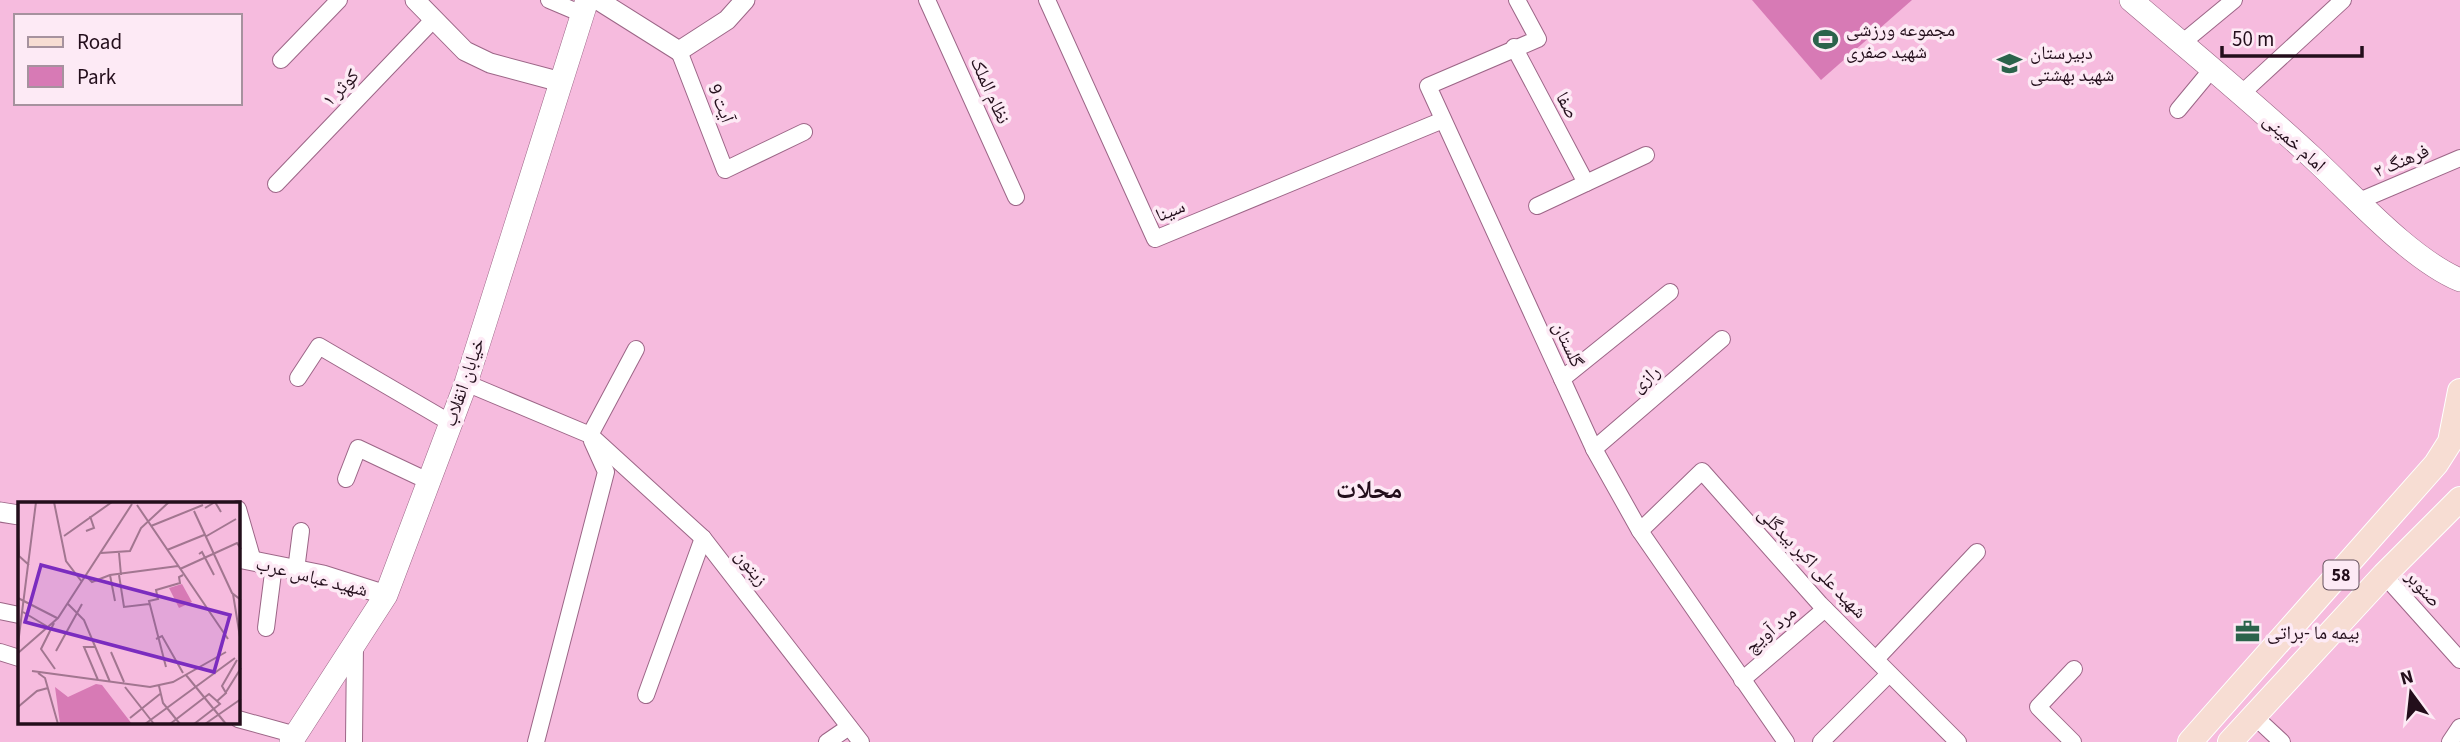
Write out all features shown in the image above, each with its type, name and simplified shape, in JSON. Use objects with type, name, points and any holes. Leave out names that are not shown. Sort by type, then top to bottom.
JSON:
[{"type":"main road","name":"امام خمینی","points":[[2131,0],[2429,262],[2460,280]]},
{"type":"main road","name":"خیابان انقلاب","points":[[293,738],[387,595],[449,422],[466,383],[561,82],[589,5]]},
{"type":"main road","name":"58","points":[[2190,742],[2414,492],[2452,454],[2450,442],[2460,391]]},
{"type":"main road","name":"58","points":[[2230,742],[2384,575],[2460,499]]},
{"type":"street","points":[[281,60],[339,0]]},
{"type":"street","points":[[415,0],[465,51],[490,63],[561,82]]},
{"type":"street","points":[[549,0],[589,5],[679,51],[727,20],[745,0]]},
{"type":"street","name":"نظام الملک","points":[[928,0],[1016,197]]},
{"type":"street","name":"سینا","points":[[1047,0],[1155,239],[1443,120]]},
{"type":"street","name":"گلستان","points":[[1517,0],[1538,39],[1428,86],[1594,449],[1640,531],[1786,742]]},
{"type":"street","points":[[2182,43],[2234,0]]},
{"type":"street","points":[[2241,94],[2343,0]]},
{"type":"street","name":"کوثر ۱","points":[[276,184],[433,20]]},
{"type":"street","name":"صفا","points":[[1514,47],[1586,183]]},
{"type":"street","name":"آیت 9","points":[[679,51],[725,170],[804,132]]},
{"type":"street","points":[[2178,110],[2212,69]]},
{"type":"street","points":[[1537,206],[1646,155]]},
{"type":"street","name":"فرهنگ ۲","points":[[2359,201],[2460,158]]},
{"type":"street","points":[[1562,379],[1670,292]]},
{"type":"street","name":"رازی","points":[[1594,449],[1723,339]]},
{"type":"street","points":[[298,378],[318,345],[449,422]]},
{"type":"street","points":[[536,742],[606,472],[590,435],[636,349]]},
{"type":"street","name":"زیتون","points":[[466,383],[590,435],[703,538],[861,742]]},
{"type":"street","points":[[346,479],[358,448],[428,481]]},
{"type":"street","name":"شهید علی اکبر بیدگلی","points":[[1640,531],[1702,471],[1825,609],[1958,742]]},
{"type":"street","points":[[0,512],[18,515]]},
{"type":"street","points":[[240,523],[245,559]]},
{"type":"street","points":[[296,570],[301,531]]},
{"type":"street","points":[[646,695],[703,538]]},
{"type":"street","points":[[1876,659],[1977,552]]},
{"type":"street","name":"شهید عباس عرب","points":[[245,559],[387,595]]},
{"type":"street","points":[[265,628],[274,565]]},
{"type":"street","name":"صنوبر","points":[[2384,575],[2460,660]]},
{"type":"street","name":"مرد آویچ","points":[[1742,681],[1825,609]]},
{"type":"street","points":[[0,611],[18,615]]},
{"type":"street","points":[[354,742],[355,645]]},
{"type":"street","points":[[0,652],[18,658]]},
{"type":"street","points":[[2073,742],[2038,707],[2074,669]]},
{"type":"street","points":[[1821,742],[1889,674]]},
{"type":"street","points":[[2254,716],[2281,742]]},
{"type":"street","points":[[240,720],[293,738]]},
{"type":"street","points":[[827,742],[849,727]]},
{"type":"street","points":[[2450,742],[2460,727]]},
{"type":"green space","name":"مجموعه ورزشی شهید صفری","points":[[1752,0],[1912,0],[1821,80]]},
{"type":"place","name":"مجموعه ورزشی شهید صفری","points":[[1826,40]]},
{"type":"place","name":"دبیرستان شهید بهشتی","points":[[2010,63]]},
{"type":"place","name":"بیمه ما -براتی","points":[[2247,632]]},
{"type":"district","name":"محلات","points":[[1369,489]]}]
